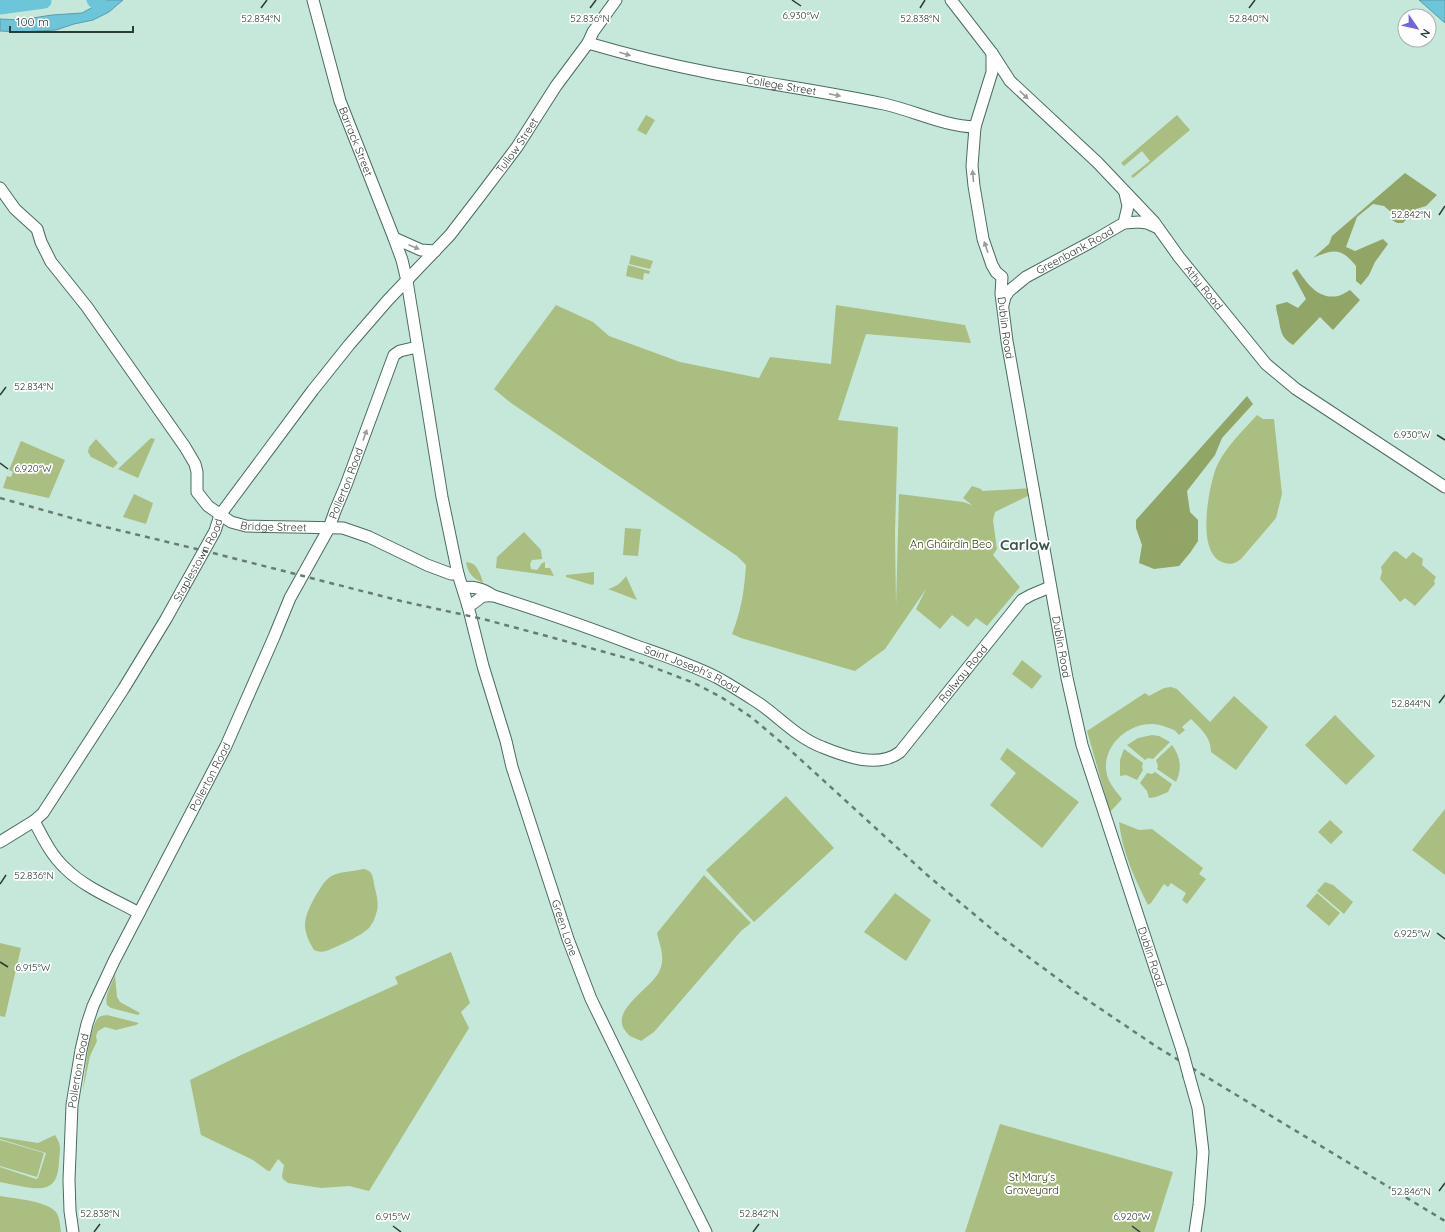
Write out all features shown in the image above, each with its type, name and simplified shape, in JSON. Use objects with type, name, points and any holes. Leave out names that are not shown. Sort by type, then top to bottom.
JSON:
[{"type":"main road","name":"Barrack Street","points":[[313,0],[340,101],[402,260],[407,281],[416,347]]},
{"type":"main road","name":"Tullow Street","points":[[407,281],[450,235],[512,153],[556,86],[588,43],[593,32],[616,0]]},
{"type":"main road","name":"Athy Road","points":[[951,0],[992,53],[1010,80],[1097,162],[1154,223],[1179,257],[1266,364],[1302,393],[1445,487]]},
{"type":"main road","name":"College Street","points":[[588,43],[633,56],[712,73],[885,104],[962,127],[975,127]]},
{"type":"main road","points":[[992,53],[992,72],[975,127],[972,166],[983,239],[992,265],[996,272],[1002,277]]},
{"type":"main road","points":[[988,87],[1001,81],[1010,80]]},
{"type":"main road","name":"Bridge Street","points":[[0,188],[15,209],[37,229],[41,242],[52,262],[87,307],[185,447],[195,464],[197,472],[197,492],[208,506],[220,516],[231,522],[246,526],[305,526],[348,529],[369,537],[427,566],[451,574],[458,574]]},
{"type":"main road","name":"Greenbank Road","points":[[1124,223],[1128,206],[1125,191]]},
{"type":"main road","name":"Greenbank Road","points":[[1003,305],[1005,297],[1009,291],[1026,277],[1124,223],[1154,223]]},
{"type":"main road","points":[[394,238],[421,250],[435,251]]},
{"type":"main road","name":"Greenbank Road","points":[[1002,277],[1011,279],[1026,277]]},
{"type":"main road","name":"Dublin Road","points":[[1002,277],[1001,294],[1008,341],[1050,587],[1067,678],[1083,749],[1182,1050],[1198,1108],[1203,1152],[1199,1205],[1195,1232]]},
{"type":"main road","name":"Staplestown Road","points":[[0,842],[34,822],[52,801],[124,688],[169,613],[215,531],[220,516],[313,390],[349,345],[388,300],[407,281]]},
{"type":"main road","name":"Pollerton Road","points":[[73,1232],[69,1188],[72,1105],[81,1050],[87,1024],[96,1000],[114,961],[226,746],[272,644],[290,598],[329,528],[394,355],[400,351],[416,347]]},
{"type":"main road","name":"Green Lane","points":[[416,347],[442,497],[458,574],[468,606],[483,666],[506,741],[512,767],[568,939],[591,999],[706,1232]]},
{"type":"main road","name":"Saint Joseph's Road","points":[[463,588],[470,586],[487,591],[494,596],[550,614],[688,665],[716,677],[760,704],[786,726],[820,747],[844,755],[878,760]]},
{"type":"main road","name":"Railway Road","points":[[878,760],[892,758],[900,752],[1022,600],[1050,587]]},
{"type":"main road","points":[[468,606],[475,604],[482,596],[494,596]]},
{"type":"main road","points":[[34,822],[55,857],[74,876],[95,890],[139,913]]},
{"type":"green space","points":[[646,115],[655,120],[646,135],[637,130]]},
{"type":"green space","points":[[1177,115],[1190,130],[1133,178],[1131,176],[1150,161],[1142,151],[1124,166],[1121,163]]},
{"type":"green space","points":[[1405,173],[1437,195],[1426,206],[1416,209],[1403,223],[1397,223],[1392,220],[1391,212],[1384,206],[1373,204],[1357,217],[1346,247],[1355,251],[1383,239],[1388,244],[1361,285],[1356,281],[1356,266],[1346,255],[1331,252],[1313,258],[1329,244],[1332,236]]},
{"type":"green space","points":[[631,255],[653,261],[650,269],[629,264]]},
{"type":"green space","points":[[628,265],[650,271],[649,274],[644,273],[643,280],[626,276]]},
{"type":"green space","points":[[1297,269],[1309,285],[1319,293],[1331,297],[1338,296],[1350,290],[1360,300],[1333,330],[1320,317],[1293,345],[1286,340],[1281,332],[1276,305],[1287,302],[1298,308],[1306,299],[1292,273]]},
{"type":"green space","name":"An Gháirdín Beo","points":[[556,305],[593,322],[609,336],[680,362],[759,378],[770,357],[831,364],[836,305],[965,325],[971,343],[866,334],[838,420],[898,427],[895,533],[896,606],[899,494],[963,502],[972,505],[963,498],[972,486],[981,489],[982,491],[1033,488],[1034,493],[995,512],[993,520],[997,549],[993,555],[1020,587],[987,626],[976,618],[968,627],[952,615],[940,629],[916,609],[926,589],[885,649],[855,671],[741,638],[732,634],[742,600],[746,565],[737,556],[511,403],[494,389]]},
{"type":"green space","points":[[1247,396],[1253,404],[1222,438],[1215,455],[1187,491],[1190,512],[1198,520],[1198,541],[1179,566],[1154,569],[1139,563],[1142,545],[1136,528],[1136,520]]},
{"type":"green space","points":[[1257,415],[1263,419],[1274,419],[1282,494],[1276,518],[1241,559],[1234,563],[1227,564],[1214,556],[1209,547],[1206,522],[1209,495],[1214,474],[1221,458],[1226,450]]},
{"type":"green space","points":[[151,438],[155,439],[138,478],[118,469]]},
{"type":"green space","points":[[96,439],[118,463],[113,468],[91,457],[88,452],[89,447]]},
{"type":"green space","points":[[21,441],[65,460],[49,498],[3,488],[7,476],[11,477],[13,472],[9,470]]},
{"type":"green space","points":[[134,494],[153,503],[146,524],[123,517]]},
{"type":"green space","points":[[625,528],[641,529],[638,556],[623,555]]},
{"type":"green space","points":[[524,532],[541,550],[542,559],[532,560],[530,564],[531,569],[537,570],[542,563],[545,562],[545,568],[550,568],[554,576],[496,568],[497,557]]},
{"type":"green space","points":[[1396,551],[1406,559],[1413,552],[1423,559],[1422,565],[1436,577],[1434,581],[1435,584],[1415,606],[1405,598],[1400,602],[1380,579],[1382,572],[1381,567],[1393,552]]},
{"type":"green space","points":[[466,562],[475,565],[483,583],[471,575]]},
{"type":"green space","points":[[594,572],[594,584],[592,585],[566,577],[566,575]]},
{"type":"green space","points":[[626,576],[637,600],[608,589],[618,584]]},
{"type":"green space","points":[[1022,660],[1042,676],[1032,689],[1012,674]]},
{"type":"green space","points":[[1171,687],[1177,689],[1210,722],[1234,696],[1268,727],[1236,770],[1211,752],[1211,747],[1207,738],[1202,730],[1191,719],[1182,727],[1185,730],[1179,735],[1176,731],[1170,728],[1152,724],[1140,726],[1130,730],[1120,737],[1113,745],[1108,755],[1106,766],[1108,778],[1122,799],[1110,812],[1087,731],[1145,693],[1149,696],[1164,688]]},
{"type":"green space","points":[[1335,715],[1375,756],[1346,785],[1305,745]]},
{"type":"green space","points":[[1152,735],[1159,736],[1170,742],[1153,759],[1148,758],[1145,760],[1127,745],[1138,738]]},
{"type":"green space","points":[[1172,745],[1180,763],[1176,782],[1157,769],[1158,766],[1156,760]]},
{"type":"green space","points":[[1007,748],[1079,802],[1042,848],[990,805],[1016,773],[1000,759]]},
{"type":"green space","points":[[1124,749],[1143,763],[1143,770],[1137,780],[1126,775],[1120,776],[1120,760]]},
{"type":"green space","points":[[1155,772],[1172,784],[1168,792],[1149,798],[1147,791],[1140,783],[1147,773],[1152,774]]},
{"type":"green space","points":[[786,796],[834,848],[754,922],[706,870]]},
{"type":"green space","points":[[1445,809],[1445,875],[1412,850]]},
{"type":"green space","points":[[1330,820],[1343,832],[1331,844],[1318,832]]},
{"type":"green space","points":[[1119,822],[1139,830],[1152,829],[1203,868],[1199,874],[1206,879],[1187,904],[1182,900],[1186,893],[1171,883],[1168,887],[1164,884],[1148,905],[1126,855]]},
{"type":"green space","points":[[363,869],[372,874],[378,906],[375,918],[369,928],[355,938],[331,949],[324,951],[314,950],[307,935],[305,922],[306,916],[316,895],[330,877],[341,873]]},
{"type":"green space","points":[[704,875],[751,923],[741,931],[654,1032],[641,1041],[630,1036],[624,1029],[622,1021],[623,1014],[634,999],[659,972],[662,957],[657,933]]},
{"type":"green space","points":[[1325,882],[1333,885],[1353,902],[1344,914],[1317,891]]},
{"type":"green space","points":[[895,893],[931,920],[906,961],[864,932]]},
{"type":"green space","points":[[1317,893],[1340,913],[1329,926],[1306,906]]},
{"type":"green space","points":[[0,943],[21,948],[5,1017],[0,1016]]},
{"type":"green space","points":[[451,952],[470,1003],[461,1012],[469,1028],[369,1191],[349,1186],[321,1188],[288,1183],[282,1176],[284,1165],[278,1159],[270,1171],[268,1171],[253,1160],[201,1135],[190,1080],[241,1055],[398,984],[395,977]]},
{"type":"green space","points":[[115,975],[117,997],[120,1002],[140,1013],[138,1015],[111,1008],[107,1005],[107,993]]},
{"type":"green space","points":[[107,1015],[139,1023],[116,1030],[105,1027],[98,1031],[96,1036],[97,1041],[90,1056],[83,1090],[92,1031],[98,1018]]},
{"type":"green space","name":"St Mary's Graveyard","points":[[1000,1124],[1173,1172],[1154,1232],[965,1232]]},
{"type":"green space","points":[[55,1135],[60,1145],[60,1153],[58,1170],[54,1182],[46,1187],[33,1188],[0,1182],[0,1167],[36,1179],[38,1178],[46,1153],[0,1139],[0,1137],[38,1143]]},
{"type":"green space","points":[[0,1140],[44,1153],[37,1177],[0,1166]]},
{"type":"green space","points":[[0,1196],[36,1202],[50,1207],[58,1216],[61,1232],[0,1232]]},
{"type":"water","points":[[101,0],[123,0],[109,12],[93,20],[56,30],[20,32],[0,31],[0,19],[20,20],[52,15],[82,13],[93,7]]},
{"type":"water","points":[[1419,0],[1445,0],[1445,23],[1437,16],[1437,8],[1428,8]]},
{"type":"waterway","points":[[0,7],[44,0]]},
{"type":"waterway","points":[[94,0],[101,6]]},
{"type":"railway","points":[[0,498],[93,524],[401,601],[483,619],[637,661],[694,683],[721,697],[751,717],[789,749],[926,874],[1000,936],[1077,993],[1157,1047],[1445,1221]]},
{"type":"district","name":"Carlow","points":[[1025,545]]}]
